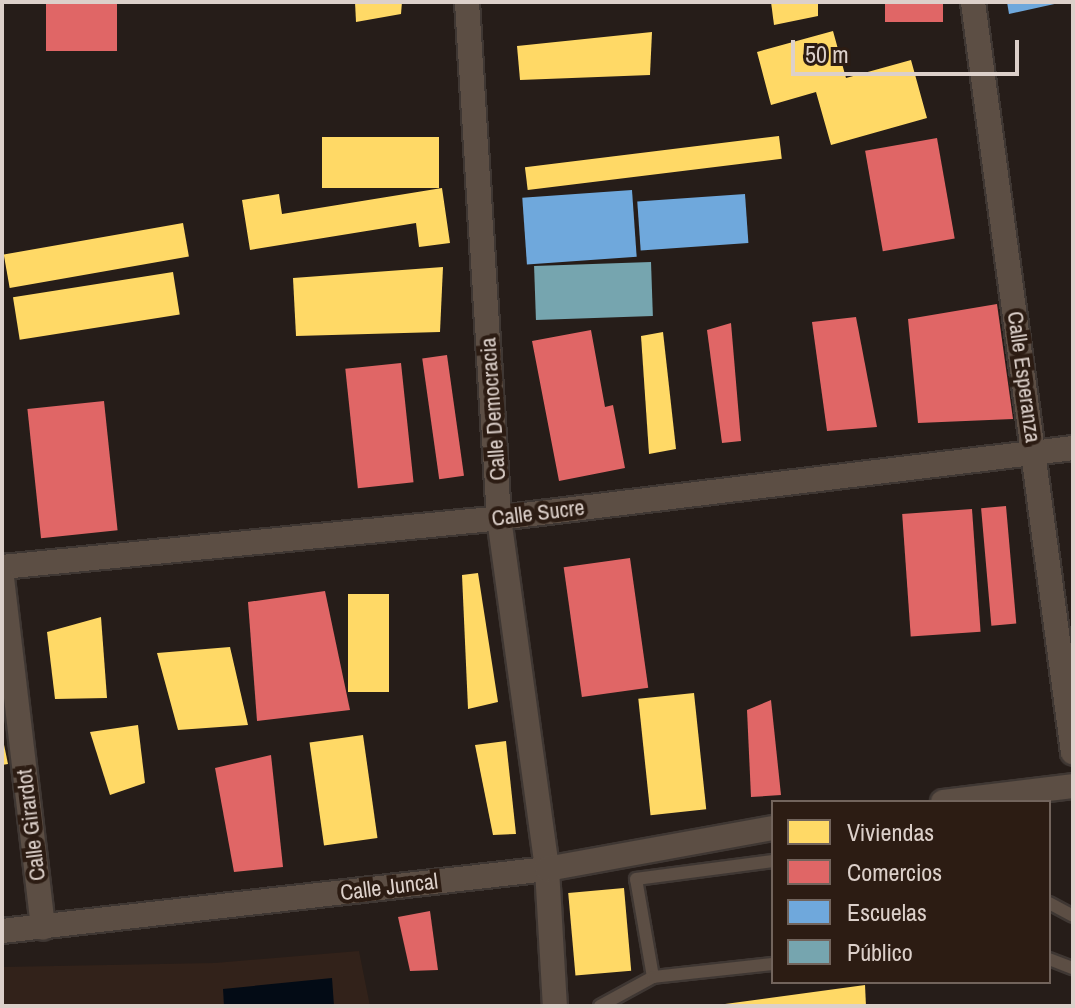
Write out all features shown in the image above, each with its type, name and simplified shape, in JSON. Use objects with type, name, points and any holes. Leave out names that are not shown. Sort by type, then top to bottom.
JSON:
[{"type":"street","name":"Calle Democracia","points":[[467,2],[499,518],[547,869],[555,1006]]},
{"type":"street","name":"Calle Esperanza","points":[[973,2],[1073,752]]},
{"type":"street","name":"Calle Sucre","points":[[2,567],[499,518],[1073,448]]},
{"type":"street","name":"Calle Girardot","points":[[2,578],[43,928]]},
{"type":"street","points":[[959,800],[1073,786]]},
{"type":"street","name":"Calle Juncal","points":[[2,931],[547,869],[771,828]]},
{"type":"lane","points":[[653,977],[636,879],[771,861]]},
{"type":"lane","points":[[1051,904],[1073,916]]},
{"type":"lane","points":[[1051,960],[1073,968]]},
{"type":"lane","points":[[600,1006],[653,977],[771,964]]},
{"type":"shaded area","points":[[359,951],[370,1006],[2,1006],[3,967],[215,963]]},
{"type":"shaded area","points":[[332,978],[334,1006],[224,1006],[223,989]]},
{"type":"building: Viviendas","points":[[355,2],[402,2],[401,14],[356,22]]},
{"type":"building: Viviendas","points":[[771,2],[818,2],[818,16],[774,25]]},
{"type":"building: Viviendas","points":[[833,31],[846,78],[911,60],[927,118],[831,145],[816,92],[771,105],[757,52]]},
{"type":"building: Viviendas","points":[[652,32],[650,75],[520,80],[517,46]]},
{"type":"building: Viviendas","points":[[779,136],[782,159],[528,190],[525,167]]},
{"type":"building: Viviendas","points":[[322,137],[439,137],[439,188],[322,188]]},
{"type":"building: Viviendas","points":[[442,188],[450,243],[419,247],[416,223],[250,250],[242,200],[279,194],[282,214]]},
{"type":"building: Viviendas","points":[[183,223],[189,256],[10,288],[4,255]]},
{"type":"building: Viviendas","points":[[443,267],[440,332],[296,336],[293,278]]},
{"type":"building: Viviendas","points":[[173,272],[180,314],[20,340],[13,297]]},
{"type":"building: Viviendas","points":[[663,332],[676,449],[649,454],[641,336]]},
{"type":"building: Viviendas","points":[[478,573],[498,702],[468,709],[462,575]]},
{"type":"building: Viviendas","points":[[348,594],[389,594],[389,692],[348,692]]},
{"type":"building: Viviendas","points":[[101,617],[107,698],[55,699],[47,632]]},
{"type":"building: Viviendas","points":[[230,647],[248,725],[178,730],[157,653]]},
{"type":"building: Viviendas","points":[[694,693],[706,809],[651,815],[638,699]]},
{"type":"building: Viviendas","points":[[138,725],[145,783],[110,795],[90,732]]},
{"type":"building: Viviendas","points":[[2,735],[8,764],[2,765]]},
{"type":"building: Viviendas","points":[[363,735],[377,838],[324,846],[310,743]]},
{"type":"building: Viviendas","points":[[506,741],[516,834],[493,835],[475,745]]},
{"type":"building: Viviendas","points":[[624,888],[631,971],[575,976],[568,893]]},
{"type":"building: Viviendas","points":[[865,985],[866,1006],[725,1006],[725,1004]]},
{"type":"building: Comercios","points":[[46,2],[117,2],[117,51],[46,51]]},
{"type":"building: Comercios","points":[[885,2],[943,2],[943,22],[885,22]]},
{"type":"building: Comercios","points":[[937,138],[955,238],[883,251],[865,151]]},
{"type":"building: Comercios","points":[[997,304],[1013,419],[918,423],[908,319]]},
{"type":"building: Comercios","points":[[856,317],[877,427],[827,431],[812,322]]},
{"type":"building: Comercios","points":[[731,323],[741,441],[722,443],[707,330]]},
{"type":"building: Comercios","points":[[591,330],[605,407],[613,405],[625,468],[559,481],[532,341]]},
{"type":"building: Comercios","points":[[447,355],[464,476],[439,479],[422,358]]},
{"type":"building: Comercios","points":[[401,363],[414,482],[358,488],[345,369]]},
{"type":"building: Comercios","points":[[104,401],[118,530],[41,538],[27,409]]},
{"type":"building: Comercios","points":[[1006,506],[1016,624],[991,626],[981,508]]},
{"type":"building: Comercios","points":[[972,509],[981,632],[911,637],[902,514]]},
{"type":"building: Comercios","points":[[630,558],[648,688],[582,697],[564,567]]},
{"type":"building: Comercios","points":[[325,591],[350,710],[257,721],[248,602]]},
{"type":"building: Comercios","points":[[771,700],[781,795],[751,797],[747,710]]},
{"type":"building: Comercios","points":[[271,755],[283,867],[234,872],[215,768]]},
{"type":"building: Comercios","points":[[430,911],[438,970],[410,971],[398,917]]},
{"type":"building: Escuelas","points":[[1007,2],[1059,2],[1059,3],[1009,14]]},
{"type":"building: Escuelas","points":[[632,190],[637,257],[527,265],[522,198]]},
{"type":"building: Escuelas","points":[[745,194],[748,243],[641,250],[637,202]]},
{"type":"building: Público","points":[[651,262],[653,316],[536,320],[534,266]]}]
